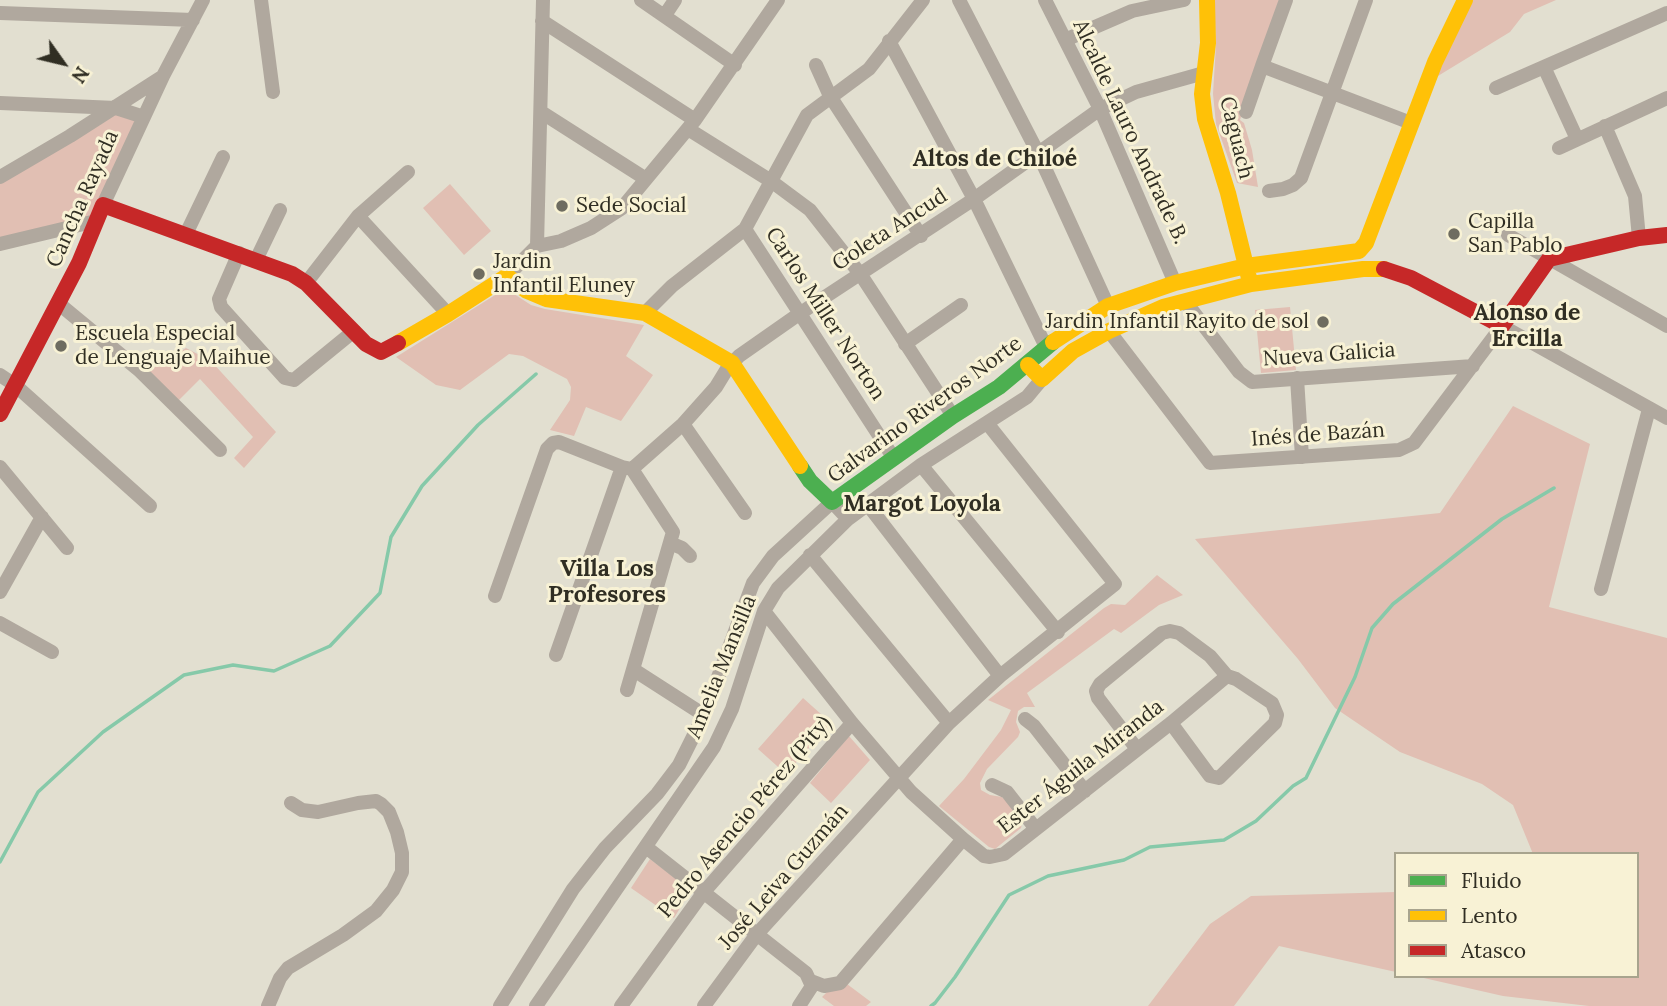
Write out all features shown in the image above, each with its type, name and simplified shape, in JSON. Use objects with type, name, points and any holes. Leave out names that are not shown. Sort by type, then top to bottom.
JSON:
[{"type":"street","name":"Cancha Rayada","points":[[0,414],[79,263],[163,76],[203,0]]},
{"type":"street","points":[[261,0],[273,92]]},
{"type":"street","points":[[537,246],[543,0]]},
{"type":"street","points":[[641,0],[735,65]]},
{"type":"street","points":[[665,15],[675,0]]},
{"type":"street","points":[[103,205],[292,274],[306,283],[366,344],[384,357],[507,276],[537,246],[561,241],[591,228],[622,208],[692,125],[778,0]]},
{"type":"street","points":[[645,313],[672,286],[745,229],[807,115],[869,69],[888,41],[923,0]]},
{"type":"street","points":[[959,0],[1038,153],[1108,306]]},
{"type":"street","name":"Alcalde Lauro Andrade B.","points":[[1045,0],[1100,109],[1175,283]]},
{"type":"street","points":[[1065,40],[1132,11],[1184,0]]},
{"type":"street","name":"Caguach","points":[[1207,0],[1208,43],[1202,94],[1205,119],[1228,193],[1251,284]]},
{"type":"street","points":[[1245,112],[1286,0]]},
{"type":"street","points":[[1269,191],[1293,185],[1301,178],[1366,0]]},
{"type":"street","name":"Galvarino Riveros Norte","points":[[500,1006],[573,889],[605,848],[657,794],[679,765],[704,715],[752,583],[773,556],[832,502],[893,457],[999,387],[1028,365],[1046,346],[1108,306],[1175,283],[1246,267],[1359,251],[1366,243],[1435,62],[1465,0]]},
{"type":"street","points":[[0,13],[193,20]]},
{"type":"street","points":[[1496,88],[1667,13]]},
{"type":"street","points":[[542,21],[810,210],[861,275],[953,416]]},
{"type":"street","points":[[888,41],[974,199],[1046,346]]},
{"type":"street","points":[[816,65],[830,96],[921,236]]},
{"type":"street","points":[[1262,66],[1411,123]]},
{"type":"street","points":[[1544,67],[1577,139]]},
{"type":"street","name":"Goleta Ancud","points":[[627,468],[683,424],[716,387],[732,363],[799,314],[921,236],[1100,109],[1136,92],[1204,73]]},
{"type":"street","points":[[0,177],[116,108],[163,76]]},
{"type":"street","points":[[1559,148],[1667,98]]},
{"type":"street","points":[[0,103],[116,108],[144,117]]},
{"type":"street","points":[[541,112],[646,179]]},
{"type":"street","points":[[1605,126],[1635,196],[1639,238]]},
{"type":"street","points":[[187,234],[223,157]]},
{"type":"street","points":[[306,283],[358,216],[408,172]]},
{"type":"street","points":[[257,260],[280,210]]},
{"type":"street","points":[[358,216],[448,314]]},
{"type":"street","points":[[0,244],[96,221]]},
{"type":"street","name":"Carlos Miller Norton","points":[[745,229],[893,457]]},
{"type":"street","points":[[1508,235],[1667,326]]},
{"type":"street","points":[[1549,259],[1639,238],[1666,236]]},
{"type":"street","points":[[239,253],[219,299],[221,307],[285,378],[294,380],[354,331]]},
{"type":"street","name":"Inés de Bazán","points":[[1109,331],[1210,463],[1399,450],[1414,443],[1549,259]]},
{"type":"street","points":[[1028,365],[1042,379],[1073,351],[1109,331],[1163,307],[1185,301],[1251,284],[1363,269],[1387,269],[1411,278],[1502,326],[1667,418]]},
{"type":"street","points":[[507,276],[527,291],[546,299],[645,313],[732,363],[810,481],[848,519]]},
{"type":"street","name":"Nueva Galicia","points":[[1185,301],[1239,372],[1252,382],[1473,366]]},
{"type":"street","points":[[58,303],[139,370],[220,450]]},
{"type":"street","points":[[905,344],[961,305]]},
{"type":"street","points":[[0,375],[15,385],[150,506]]},
{"type":"street","points":[[1297,378],[1302,457]]},
{"type":"street","name":"Amelia Mansilla","points":[[536,1006],[714,747],[732,709],[764,611],[778,588],[848,519],[921,465],[1027,397],[1042,379]]},
{"type":"street","points":[[1601,589],[1649,408]]},
{"type":"street","name":"José Leiva Guzmán","points":[[704,1006],[757,934],[950,723],[1000,676],[1115,584],[987,423]]},
{"type":"street","points":[[683,424],[746,513]]},
{"type":"street","points":[[495,596],[547,449],[552,443],[559,442],[627,468],[672,538],[690,556]]},
{"type":"street","points":[[921,465],[1058,632]]},
{"type":"street","points":[[0,467],[67,548]]},
{"type":"street","points":[[556,655],[627,468]]},
{"type":"street","points":[[868,505],[1000,676]]},
{"type":"street","points":[[0,592],[42,517]]},
{"type":"street","points":[[626,690],[672,538]]},
{"type":"street","points":[[810,555],[950,723]]},
{"type":"street","name":"Ester Águila Miranda","points":[[764,611],[900,779],[919,800],[984,856],[997,857],[1004,854],[1227,676]]},
{"type":"street","points":[[0,623],[52,652]]},
{"type":"street","points":[[1137,749],[1098,698],[1096,691],[1100,684],[1162,633],[1170,631],[1179,633],[1210,656],[1227,676],[1236,679],[1272,704],[1277,715],[1275,723],[1219,778],[1210,776],[1171,723]]},
{"type":"street","points":[[634,670],[704,715]]},
{"type":"street","points":[[1025,719],[1034,726],[1085,791]]},
{"type":"street","name":"Pedro Asencio Pérez (Pity)","points":[[621,1006],[703,893],[852,723]]},
{"type":"street","points":[[992,785],[1007,792],[1036,829]]},
{"type":"street","points":[[268,1006],[280,978],[288,968],[343,935],[376,911],[393,890],[402,872],[402,853],[397,832],[389,812],[381,804],[376,801],[358,803],[317,812],[302,810],[291,803]]},
{"type":"street","points":[[646,847],[806,973],[811,981],[824,986],[843,981],[963,839]]},
{"type":"street","points":[[799,1006],[810,992],[811,981]]},
{"type":"shaded area","points":[[1214,0],[1279,0],[1240,120],[1244,123],[1252,150],[1258,187],[1237,183],[1216,124],[1213,94],[1216,45]]},
{"type":"shaded area","points":[[1468,0],[1556,0],[1524,14],[1510,32],[1433,79]]},
{"type":"shaded area","points":[[117,110],[141,118],[95,219],[0,242],[0,183]]},
{"type":"shaded area","points":[[450,184],[491,231],[464,255],[423,208]]},
{"type":"shaded area","points":[[500,292],[511,292],[531,305],[545,309],[644,325],[626,356],[653,375],[621,421],[586,407],[574,436],[550,430],[570,400],[571,387],[567,379],[523,356],[509,354],[460,390],[436,385],[396,357]]},
{"type":"shaded area","points":[[1290,307],[1296,370],[1261,373],[1255,310]]},
{"type":"shaded area","points":[[186,348],[211,361],[276,432],[244,468],[234,458],[253,437],[200,379],[178,401],[147,371]]},
{"type":"shaded area","points":[[1513,406],[1590,444],[1549,607],[1667,638],[1667,1006],[1589,1006],[1503,996],[1424,978],[1639,978],[1639,852],[1532,852],[1513,805],[1482,784],[1400,752],[1335,708],[1298,659],[1195,539],[1440,513]]},
{"type":"shaded area","points":[[1157,575],[1183,595],[1159,605],[1121,633],[1114,629],[1027,693],[1035,707],[1024,707],[1018,711],[1018,737],[987,769],[980,783],[981,790],[1002,797],[1023,818],[1021,828],[995,849],[989,847],[939,806],[964,779],[1001,730],[1011,710],[988,700],[1104,608],[1111,604],[1125,605]]},
{"type":"shaded area","points":[[803,698],[831,723],[786,774],[758,749]]},
{"type":"shaded area","points":[[849,736],[870,760],[831,803],[810,783]]},
{"type":"shaded area","points":[[650,859],[691,890],[674,918],[631,888]]},
{"type":"shaded area","points":[[1394,892],[1394,972],[1279,946],[1234,1006],[1148,1006],[1210,924],[1251,896]]},
{"type":"shaded area","points":[[847,984],[871,1002],[866,1006],[834,1006],[822,997],[831,988]]},
{"type":"waterway","points":[[0,862],[38,792],[103,732],[184,675],[233,665],[274,671],[330,646],[380,593],[391,537],[422,486],[478,425],[536,374]]},
{"type":"waterway","points":[[931,1006],[955,977],[1009,895],[1048,876],[1124,860],[1150,847],[1224,840],[1256,821],[1293,786],[1306,778],[1355,677],[1372,628],[1393,604],[1502,519],[1554,488]]},
{"type":"traffic: fast","points":[[800,466],[810,481],[832,502],[953,416],[999,387],[1053,342]]},
{"type":"traffic: slow","points":[[1207,0],[1208,43],[1202,94],[1205,119],[1228,193],[1249,278]]},
{"type":"traffic: slow","points":[[1053,342],[1108,306],[1175,283],[1246,266],[1359,251],[1366,243],[1435,62],[1465,0]]},
{"type":"traffic: slow","points":[[1028,365],[1042,379],[1073,351],[1109,331],[1163,307],[1251,284],[1363,269],[1384,269]]},
{"type":"traffic: slow","points":[[398,343],[507,276],[527,291],[546,299],[645,313],[732,363],[800,466]]},
{"type":"traffic: jam","points":[[0,414],[79,263],[103,205],[292,274],[306,283],[366,344],[381,352],[398,343]]},
{"type":"traffic: jam","points":[[1384,269],[1411,278],[1502,326],[1549,259],[1639,238],[1667,235]]},
{"type":"place","name":"Sede Social","points":[[562,206]]},
{"type":"place","name":"Capilla San Pablo","points":[[1454,234]]},
{"type":"place","name":"Jardin Infantil Eluney","points":[[479,274]]},
{"type":"place","name":"Jardin Infantil Rayito de sol","points":[[1323,322]]},
{"type":"place","name":"Escuela Especial de Lenguaje Maihue","points":[[61,346]]},
{"type":"district","name":"Altos de Chiloé","points":[[995,159]]},
{"type":"district","name":"Alonso de Ercilla","points":[[1527,326]]},
{"type":"district","name":"Margot Loyola","points":[[922,504]]},
{"type":"district","name":"Villa Los Profesores","points":[[607,582]]}]
